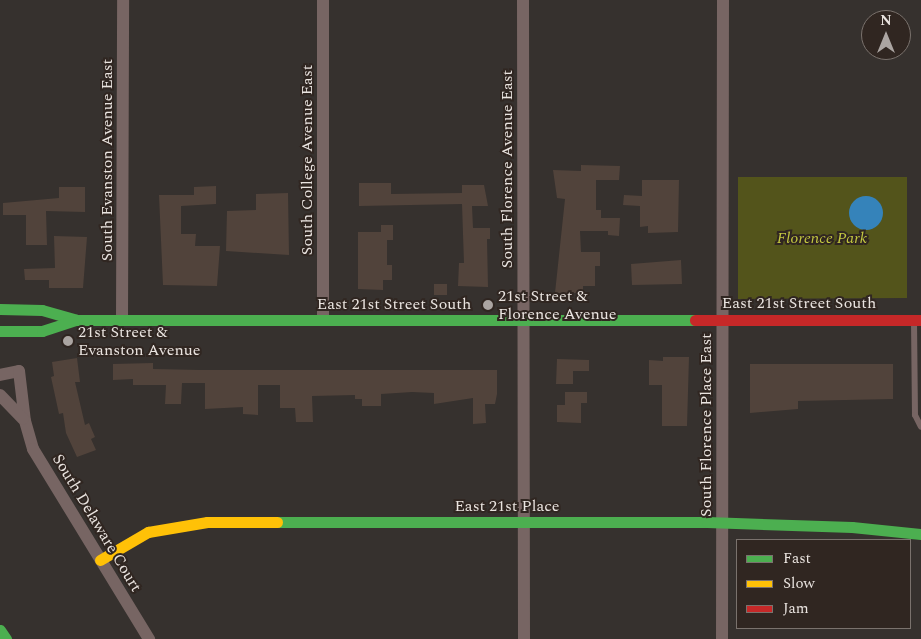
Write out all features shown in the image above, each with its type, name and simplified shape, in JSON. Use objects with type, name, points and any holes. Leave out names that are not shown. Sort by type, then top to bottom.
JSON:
[{"type":"main road","name":"East 21st Street South","points":[[0,309],[42,310],[76,320],[918,320]]},
{"type":"main road","name":"East 21st Street South","points":[[0,332],[42,331],[76,320]]},
{"type":"main road","name":"East 21st Place","points":[[100,560],[148,532],[189,523],[723,523],[852,527],[921,534]]},
{"type":"main road","points":[[0,630],[6,639]]},
{"type":"street","name":"South Evanston Avenue East","points":[[122,320],[123,0]]},
{"type":"street","name":"South College Avenue East","points":[[323,0],[323,320]]},
{"type":"street","name":"South Florence Avenue East","points":[[523,0],[524,639]]},
{"type":"street","name":"South Florence Place East","points":[[722,639],[723,0]]},
{"type":"street","name":"South Delaware Court","points":[[0,375],[19,371],[25,421]]},
{"type":"street","name":"South Delaware Court","points":[[0,395],[14,405],[25,421],[42,466],[149,639]]},
{"type":"lane","points":[[918,320],[915,415],[921,426]]},
{"type":"green space","name":"Florence Park","points":[[738,177],[907,177],[907,298],[738,299]]},
{"type":"water","points":[[866,196],[878,201],[883,213],[878,225],[866,230],[854,225],[849,213],[854,201]]},
{"type":"building","points":[[581,165],[620,166],[619,180],[596,180],[596,210],[601,210],[601,218],[620,218],[619,236],[608,235],[608,231],[580,231],[581,252],[600,252],[600,266],[595,266],[595,286],[583,286],[583,293],[555,293],[565,199],[557,198],[553,170],[581,171]]},
{"type":"building","points":[[642,180],[679,180],[678,232],[648,233],[648,226],[640,227],[640,206],[623,205],[624,195],[642,196]]},
{"type":"building","points":[[359,183],[391,183],[391,194],[462,193],[462,185],[484,185],[488,206],[472,206],[473,228],[490,228],[490,239],[487,239],[488,287],[458,286],[459,263],[464,263],[462,204],[359,206]]},
{"type":"building","points":[[216,186],[216,204],[181,206],[181,234],[196,234],[195,246],[220,246],[217,286],[163,285],[159,195],[194,195],[194,187]]},
{"type":"building","points":[[59,187],[85,187],[85,212],[46,211],[47,245],[26,245],[26,215],[3,215],[3,203],[59,198]]},
{"type":"building","points":[[288,193],[289,255],[226,251],[227,211],[256,210],[256,194]]},
{"type":"building","points":[[381,225],[393,225],[393,240],[387,240],[387,265],[392,265],[392,280],[383,280],[383,290],[358,289],[358,232],[381,232]]},
{"type":"building","points":[[54,236],[87,237],[83,288],[49,288],[49,280],[25,280],[24,269],[55,268]]},
{"type":"building","points":[[681,260],[682,284],[632,285],[631,264]]},
{"type":"building","points":[[434,284],[447,284],[447,295],[434,295]]},
{"type":"building","points":[[663,357],[689,357],[687,426],[662,426],[662,385],[649,385],[649,360],[663,361]]},
{"type":"building","points":[[77,358],[80,382],[75,382],[85,425],[89,423],[95,437],[91,439],[96,450],[77,457],[66,433],[63,413],[59,414],[51,377],[54,376],[52,362]]},
{"type":"building","points":[[557,359],[589,360],[589,371],[573,371],[573,384],[556,384]]},
{"type":"building","points":[[153,363],[153,369],[200,370],[497,370],[497,394],[495,404],[485,404],[486,423],[473,424],[473,398],[434,404],[434,393],[412,392],[381,394],[381,406],[362,406],[362,399],[355,399],[355,395],[312,396],[313,422],[296,422],[295,408],[280,408],[280,385],[258,385],[258,415],[243,414],[243,407],[205,409],[205,383],[182,383],[181,404],[165,404],[166,385],[133,385],[133,379],[113,380],[113,364]]},
{"type":"building","points":[[750,364],[893,364],[893,399],[798,401],[798,409],[750,413]]},
{"type":"building","points":[[565,392],[587,392],[587,403],[581,403],[581,423],[557,422],[557,405],[565,405]]},
{"type":"traffic: fast","points":[[0,309],[42,310],[76,320],[695,320]]},
{"type":"traffic: fast","points":[[0,331],[42,331],[76,320]]},
{"type":"traffic: fast","points":[[277,522],[707,522],[852,527],[921,534]]},
{"type":"traffic: fast","points":[[0,630],[6,639]]},
{"type":"traffic: slow","points":[[100,560],[148,532],[207,522],[277,522]]},
{"type":"traffic: jam","points":[[695,320],[921,320]]},
{"type":"place","name":"21st Street & Florence Avenue","points":[[488,305]]},
{"type":"place","name":"21st Street & Evanston Avenue","points":[[68,341]]}]
